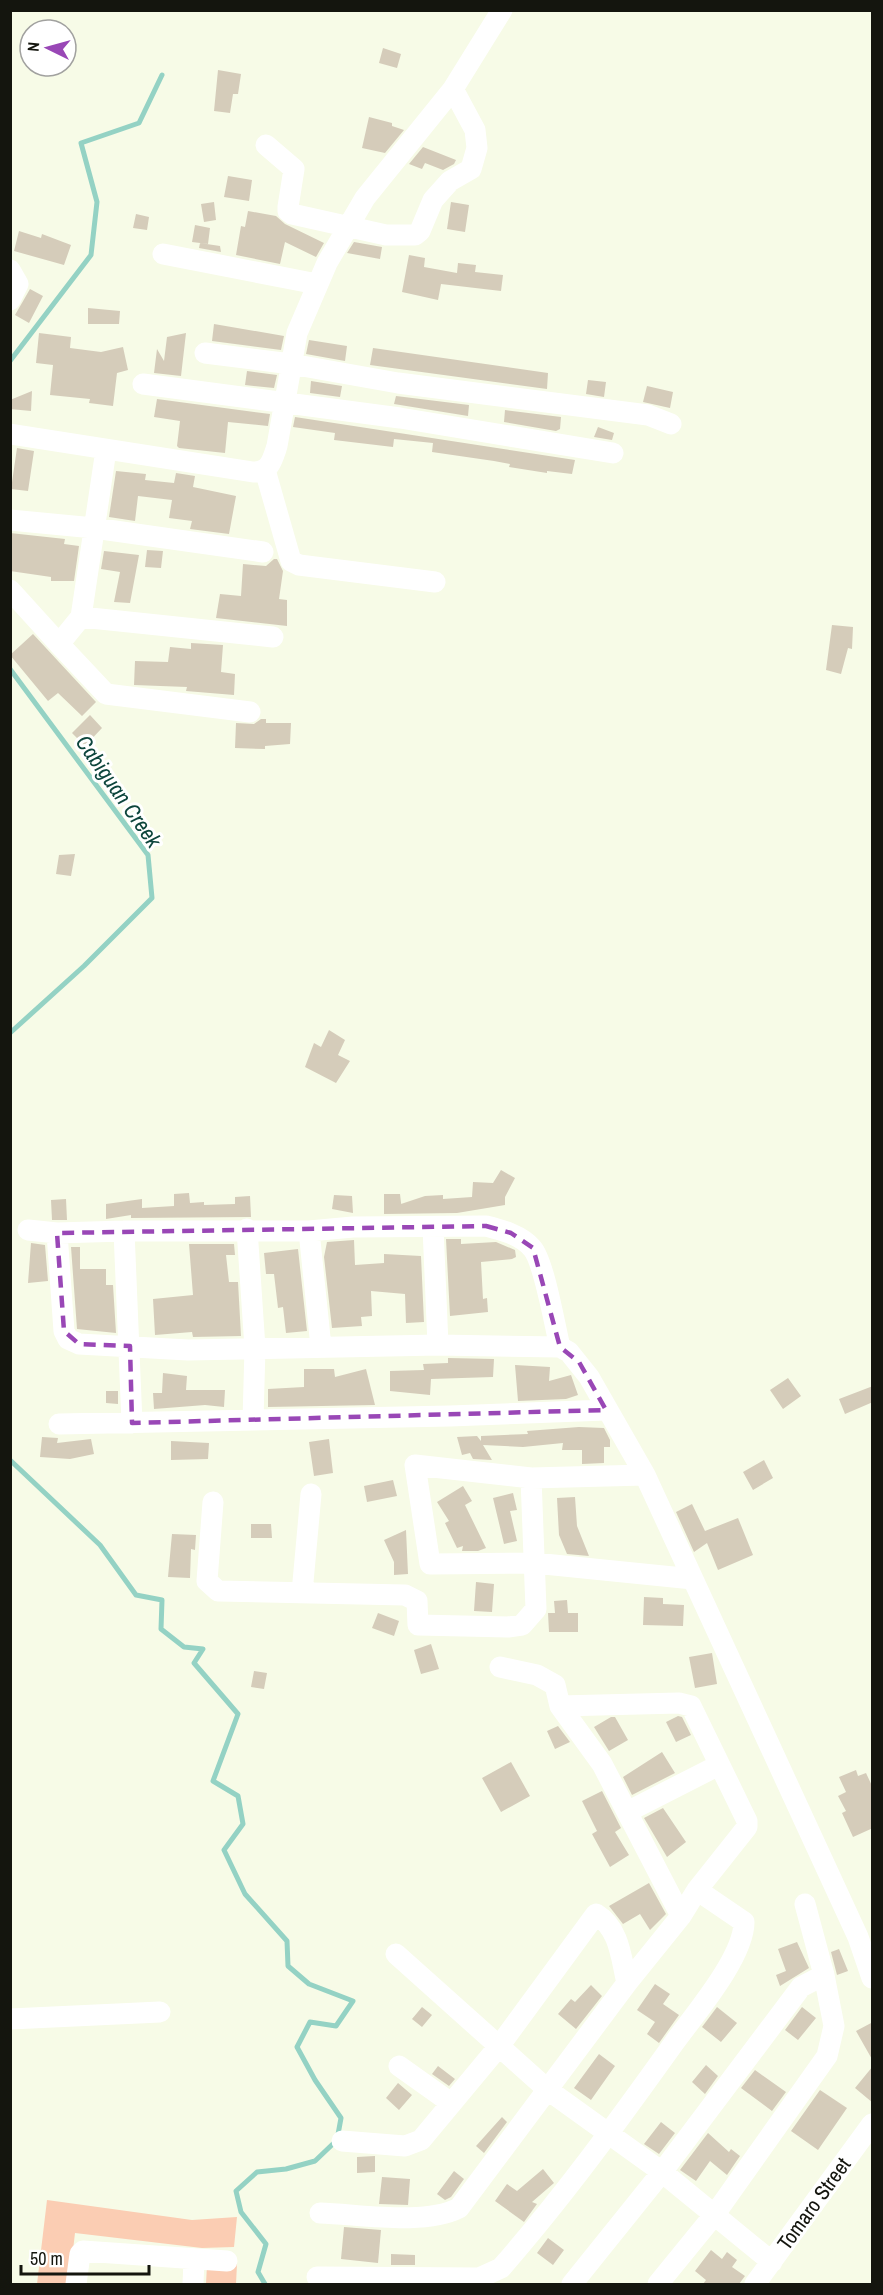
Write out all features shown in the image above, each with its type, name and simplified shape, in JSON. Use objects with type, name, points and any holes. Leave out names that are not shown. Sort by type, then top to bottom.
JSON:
[{"type":"street","points":[[10,434],[252,472],[265,470],[271,464],[277,446],[297,333],[317,284],[365,198],[453,89],[502,10]]},
{"type":"street","points":[[266,145],[294,169],[288,211],[386,235],[415,235],[440,191],[471,169],[477,148],[475,130],[453,89]]},
{"type":"street","points":[[163,254],[317,284]]},
{"type":"street","points":[[10,270],[18,284],[10,300]]},
{"type":"street","points":[[205,353],[291,364],[398,383],[648,415],[671,424]]},
{"type":"street","points":[[143,384],[400,418],[613,453]]},
{"type":"street","points":[[58,644],[81,617],[106,450]]},
{"type":"street","points":[[265,470],[291,561],[299,565],[435,582]]},
{"type":"street","points":[[10,520],[94,528],[263,552]]},
{"type":"street","points":[[10,590],[106,694],[250,712]]},
{"type":"street","points":[[81,617],[273,637]]},
{"type":"street","points":[[28,1230],[57,1233],[124,1230],[309,1231],[353,1227],[486,1227],[511,1233],[533,1248],[560,1347],[579,1362],[645,1475],[858,1937],[873,1978]]},
{"type":"street","points":[[433,1227],[438,1345]]},
{"type":"street","points":[[248,1229],[255,1348],[253,1420]]},
{"type":"street","points":[[124,1230],[132,1423]]},
{"type":"street","points":[[309,1231],[321,1347]]},
{"type":"street","points":[[57,1233],[66,1336],[79,1344],[188,1350],[438,1345],[560,1347]]},
{"type":"street","points":[[58,1424],[606,1410]]},
{"type":"street","points":[[645,1475],[531,1478],[415,1465],[430,1564],[534,1563],[693,1579]]},
{"type":"street","points":[[213,1502],[207,1581],[218,1592],[405,1595],[417,1601],[418,1625],[508,1627],[522,1625],[536,1610],[531,1478]]},
{"type":"street","points":[[302,1593],[311,1494]]},
{"type":"street","points":[[500,1667],[547,1678],[555,1685],[560,1706],[602,1764],[681,1916]]},
{"type":"street","points":[[320,2212],[412,2217],[442,2214],[459,2208],[627,1983],[681,1916],[697,1890],[747,1827],[747,1821],[691,1706],[686,1704],[560,1706]]},
{"type":"street","points":[[627,1812],[719,1765]]},
{"type":"street","points":[[317,2277],[479,2277],[501,2268],[609,2135],[726,1971],[742,1936],[744,1922],[697,1890]]},
{"type":"street","points":[[658,2284],[715,2214],[827,2056],[834,2026],[824,1974],[805,1904]]},
{"type":"street","points":[[342,2141],[405,2146],[421,2140],[500,2045],[596,1914],[605,1920],[616,1936],[627,1983]]},
{"type":"street","points":[[396,1954],[548,2090],[662,2172],[772,2262]]},
{"type":"street","points":[[572,2284],[662,2172],[801,1987],[824,1974]]},
{"type":"street","points":[[10,2019],[160,2012]]},
{"type":"street","points":[[399,2066],[451,2103]]},
{"type":"street","name":"Tomaro Street","points":[[755,2284],[873,2124]]},
{"type":"street","points":[[76,2284],[80,2254],[83,2251],[227,2261]]},
{"type":"street","points":[[193,2284],[194,2260]]},
{"type":"highlighted area","points":[[486,1226],[511,1233],[533,1248],[560,1347],[579,1362],[606,1410],[132,1423],[130,1346],[79,1344],[64,1331],[57,1233]]},
{"type":"shaded area","points":[[47,2200],[192,2220],[237,2217],[234,2247],[202,2248],[75,2233],[69,2284],[37,2284]]},
{"type":"shaded area","points":[[237,2264],[236,2284],[206,2284],[207,2265]]},
{"type":"building","points":[[383,48],[401,54],[397,68],[379,63]]},
{"type":"building","points":[[218,70],[241,74],[238,94],[233,94],[230,113],[214,111]]},
{"type":"building","points":[[369,117],[392,123],[392,126],[404,130],[385,153],[362,148]]},
{"type":"building","points":[[423,147],[456,160],[454,164],[443,170],[425,163],[422,169],[409,164]]},
{"type":"building","points":[[228,176],[252,180],[249,201],[224,197]]},
{"type":"building","points":[[214,202],[216,220],[204,222],[201,204]]},
{"type":"building","points":[[451,202],[469,205],[465,232],[447,229]]},
{"type":"building","points":[[248,211],[276,216],[285,224],[324,243],[316,257],[285,242],[280,264],[236,255],[241,226],[245,227]]},
{"type":"building","points":[[136,214],[149,217],[147,230],[133,228]]},
{"type":"building","points":[[195,225],[210,228],[208,244],[192,242]]},
{"type":"building","points":[[19,231],[41,238],[42,234],[71,245],[64,265],[14,251]]},
{"type":"building","points":[[354,242],[382,247],[380,259],[347,253]]},
{"type":"building","points":[[200,243],[220,246],[221,252],[199,248]]},
{"type":"building","points":[[409,255],[425,258],[424,267],[457,273],[458,263],[476,265],[475,272],[503,275],[501,291],[441,284],[438,300],[402,292]]},
{"type":"building","points":[[30,289],[43,296],[29,323],[15,315]]},
{"type":"building","points":[[88,308],[120,311],[119,324],[88,324]]},
{"type":"building","points":[[214,324],[284,336],[281,350],[212,341]]},
{"type":"building","points":[[39,333],[71,337],[70,348],[101,352],[123,347],[128,370],[117,373],[113,406],[89,403],[90,399],[50,395],[53,365],[36,363]]},
{"type":"building","points":[[186,333],[181,376],[154,373],[157,349],[164,361],[167,337]]},
{"type":"building","points":[[309,340],[347,346],[345,361],[306,354]]},
{"type":"building","points":[[373,348],[548,373],[547,389],[370,365]]},
{"type":"building","points":[[247,371],[277,375],[274,388],[245,385]]},
{"type":"building","points":[[588,380],[606,382],[604,397],[586,394]]},
{"type":"building","points":[[311,381],[342,386],[340,397],[310,393]]},
{"type":"building","points":[[647,386],[673,392],[670,408],[643,402]]},
{"type":"building","points":[[32,391],[31,411],[10,409],[10,400]]},
{"type":"building","points":[[396,396],[469,405],[468,416],[394,404]]},
{"type":"building","points":[[157,399],[270,414],[268,426],[228,422],[225,453],[179,448],[177,446],[180,421],[154,417]]},
{"type":"building","points":[[505,410],[561,417],[560,429],[556,431],[504,422]]},
{"type":"building","points":[[295,417],[575,460],[572,474],[547,471],[547,473],[509,467],[510,464],[494,461],[432,452],[433,443],[394,439],[393,447],[334,440],[335,433],[293,427]]},
{"type":"building","points":[[598,427],[614,433],[612,440],[594,437]]},
{"type":"building","points":[[17,448],[34,451],[28,491],[11,489]]},
{"type":"building","points":[[116,471],[146,474],[145,480],[174,483],[176,473],[195,476],[193,487],[236,496],[229,534],[190,529],[192,521],[169,518],[172,500],[138,496],[135,521],[109,517]]},
{"type":"building","points":[[10,533],[65,539],[64,544],[79,546],[74,581],[51,581],[51,577],[10,571]]},
{"type":"building","points":[[147,550],[163,551],[161,568],[145,567]]},
{"type":"building","points":[[104,551],[139,555],[130,603],[114,602],[120,572],[101,569]]},
{"type":"building","points":[[277,559],[283,571],[279,599],[287,600],[287,626],[216,618],[220,594],[241,596],[243,564],[266,566]]},
{"type":"building","points":[[832,625],[853,627],[852,649],[848,648],[841,674],[826,670]]},
{"type":"building","points":[[33,634],[96,702],[82,716],[58,693],[48,701],[10,655]]},
{"type":"building","points":[[191,643],[223,645],[221,672],[235,674],[234,695],[186,691],[187,687],[134,685],[135,661],[168,662],[170,647],[191,649]]},
{"type":"building","points":[[90,715],[102,728],[85,746],[72,733]]},
{"type":"building","points":[[261,719],[266,719],[266,723],[291,723],[290,744],[265,746],[265,749],[235,748],[236,723],[254,724]]},
{"type":"building","points":[[75,854],[71,876],[56,874],[59,855]]},
{"type":"building","points":[[329,1030],[345,1040],[338,1055],[350,1061],[336,1083],[305,1067],[314,1043],[321,1047]]},
{"type":"building","points":[[501,1170],[515,1178],[505,1197],[505,1205],[457,1213],[384,1214],[384,1194],[400,1194],[401,1204],[425,1196],[443,1195],[443,1199],[472,1197],[473,1182],[493,1183]]},
{"type":"building","points":[[189,1193],[190,1203],[204,1202],[204,1205],[235,1204],[235,1197],[250,1196],[251,1217],[131,1218],[131,1215],[106,1219],[106,1204],[142,1199],[142,1208],[174,1206],[174,1194]]},
{"type":"building","points":[[334,1195],[352,1196],[353,1213],[332,1209]]},
{"type":"building","points":[[66,1199],[67,1220],[52,1220],[51,1200]]},
{"type":"building","points":[[446,1239],[461,1239],[461,1244],[496,1242],[515,1250],[516,1257],[512,1259],[481,1262],[483,1299],[487,1298],[488,1312],[450,1316]]},
{"type":"building","points":[[354,1240],[355,1265],[384,1263],[384,1254],[421,1256],[424,1322],[406,1323],[405,1294],[371,1291],[372,1316],[361,1317],[362,1326],[332,1328],[324,1257],[327,1242]]},
{"type":"building","points":[[31,1243],[45,1245],[48,1281],[28,1283]]},
{"type":"building","points":[[189,1244],[234,1244],[235,1255],[226,1255],[229,1282],[238,1282],[241,1336],[193,1337],[192,1332],[155,1335],[153,1299],[193,1295]]},
{"type":"building","points":[[71,1247],[80,1247],[80,1269],[106,1269],[106,1285],[113,1285],[116,1333],[77,1329]]},
{"type":"building","points":[[298,1249],[307,1331],[286,1333],[283,1307],[278,1308],[274,1274],[266,1274],[264,1253]]},
{"type":"building","points":[[448,1358],[494,1359],[493,1377],[431,1379],[430,1395],[390,1391],[390,1371],[424,1370],[423,1364],[448,1363]]},
{"type":"building","points":[[515,1365],[550,1367],[549,1381],[571,1375],[578,1395],[566,1399],[518,1401]]},
{"type":"building","points":[[304,1369],[334,1369],[335,1377],[366,1369],[375,1405],[268,1407],[268,1389],[304,1387]]},
{"type":"building","points":[[163,1373],[187,1376],[186,1390],[225,1390],[224,1407],[205,1405],[154,1409],[153,1393],[162,1393]]},
{"type":"building","points":[[788,1378],[801,1396],[783,1409],[770,1390]]},
{"type":"building","points":[[873,1386],[873,1402],[845,1414],[839,1399]]},
{"type":"building","points":[[106,1391],[118,1391],[118,1404],[106,1403]]},
{"type":"building","points":[[579,1427],[604,1428],[610,1440],[610,1447],[604,1447],[604,1463],[582,1464],[582,1450],[562,1450],[563,1443],[523,1447],[483,1445],[492,1460],[473,1459],[470,1453],[462,1455],[457,1437],[477,1436],[481,1441],[481,1436],[528,1434],[527,1431]]},
{"type":"building","points":[[42,1437],[58,1438],[57,1443],[91,1439],[94,1454],[70,1459],[40,1457]]},
{"type":"building","points":[[329,1439],[333,1473],[314,1476],[309,1442]]},
{"type":"building","points":[[171,1441],[209,1443],[208,1459],[171,1460]]},
{"type":"building","points":[[764,1460],[773,1478],[753,1490],[743,1472]]},
{"type":"building","points":[[393,1480],[397,1496],[367,1502],[364,1486]]},
{"type":"building","points":[[463,1486],[472,1501],[465,1505],[486,1548],[478,1551],[462,1551],[463,1546],[457,1548],[445,1523],[449,1521],[437,1502]]},
{"type":"building","points":[[513,1493],[517,1510],[510,1511],[517,1541],[504,1544],[493,1498]]},
{"type":"building","points":[[575,1497],[577,1526],[589,1556],[567,1554],[559,1535],[557,1498]]},
{"type":"building","points":[[692,1504],[705,1531],[738,1518],[753,1555],[718,1570],[707,1543],[694,1552],[676,1512]]},
{"type":"building","points":[[251,1524],[271,1524],[272,1538],[251,1538]]},
{"type":"building","points":[[406,1530],[408,1574],[394,1575],[394,1562],[384,1540]]},
{"type":"building","points":[[172,1534],[196,1535],[195,1550],[191,1549],[190,1578],[168,1577]]},
{"type":"building","points":[[476,1582],[494,1584],[492,1612],[474,1611]]},
{"type":"building","points":[[644,1597],[663,1598],[663,1604],[684,1605],[683,1626],[643,1625]]},
{"type":"building","points":[[567,1600],[568,1613],[578,1613],[578,1632],[549,1632],[548,1613],[555,1613],[554,1601]]},
{"type":"building","points":[[378,1613],[399,1621],[394,1636],[372,1628]]},
{"type":"building","points":[[431,1644],[439,1669],[421,1674],[414,1650]]},
{"type":"building","points":[[712,1653],[717,1684],[695,1688],[689,1657]]},
{"type":"building","points":[[254,1671],[267,1673],[264,1689],[251,1687]]},
{"type":"building","points":[[678,1716],[682,1717],[691,1735],[676,1742],[666,1722]]},
{"type":"building","points":[[615,1717],[628,1740],[609,1751],[594,1727]]},
{"type":"building","points":[[558,1726],[570,1742],[555,1749],[547,1731]]},
{"type":"building","points":[[662,1752],[675,1773],[632,1795],[623,1777]]},
{"type":"building","points":[[511,1762],[530,1796],[501,1812],[482,1778]]},
{"type":"building","points":[[856,1770],[858,1776],[866,1773],[873,1788],[873,1828],[853,1837],[842,1813],[846,1811],[838,1796],[846,1792],[839,1777]]},
{"type":"building","points":[[602,1791],[621,1828],[615,1832],[629,1855],[610,1867],[592,1834],[597,1831],[582,1801]]},
{"type":"building","points":[[663,1808],[686,1842],[667,1857],[644,1818]]},
{"type":"building","points":[[649,1883],[666,1914],[650,1930],[640,1914],[623,1924],[609,1906]]},
{"type":"building","points":[[797,1942],[809,1968],[780,1986],[776,1975],[786,1971],[778,1949]]},
{"type":"building","points":[[839,1949],[848,1971],[837,1975],[831,1952]]},
{"type":"building","points":[[655,1984],[670,1994],[663,2004],[679,2015],[659,2043],[647,2034],[655,2022],[637,2010]]},
{"type":"building","points":[[591,1985],[602,1996],[576,2029],[558,2014],[571,1999],[575,2002]]},
{"type":"building","points":[[422,2007],[432,2015],[422,2027],[412,2019]]},
{"type":"building","points":[[717,2007],[737,2023],[721,2042],[702,2027]]},
{"type":"building","points":[[802,2007],[816,2018],[798,2040],[785,2030]]},
{"type":"building","points":[[873,2022],[873,2061],[856,2031]]},
{"type":"building","points":[[599,2054],[615,2066],[591,2100],[574,2088]]},
{"type":"building","points":[[706,2065],[718,2076],[705,2094],[692,2082]]},
{"type":"building","points":[[438,2066],[455,2079],[449,2086],[432,2074]]},
{"type":"building","points":[[873,2066],[873,2103],[855,2088]]},
{"type":"building","points":[[755,2070],[786,2092],[772,2111],[741,2088]]},
{"type":"building","points":[[398,2083],[412,2095],[399,2110],[386,2098]]},
{"type":"building","points":[[820,2090],[847,2108],[818,2150],[791,2131]]},
{"type":"building","points":[[502,2117],[507,2122],[484,2153],[476,2146]]},
{"type":"building","points":[[661,2122],[675,2133],[659,2154],[644,2144]]},
{"type":"building","points":[[708,2133],[729,2152],[731,2149],[740,2156],[727,2175],[710,2161],[696,2181],[680,2170]]},
{"type":"building","points":[[375,2156],[375,2172],[357,2173],[357,2157]]},
{"type":"building","points":[[543,2169],[554,2183],[532,2202],[537,2204],[524,2222],[495,2201],[507,2184],[517,2191]]},
{"type":"building","points":[[454,2171],[464,2179],[451,2197],[445,2200],[437,2194]]},
{"type":"building","points":[[382,2177],[410,2179],[408,2205],[379,2204]]},
{"type":"building","points":[[344,2227],[381,2230],[378,2263],[341,2259]]},
{"type":"building","points":[[548,2238],[564,2250],[553,2265],[537,2253]]},
{"type":"building","points":[[711,2250],[722,2259],[727,2252],[737,2260],[732,2267],[745,2276],[739,2284],[703,2284],[706,2280],[695,2271]]},
{"type":"building","points":[[391,2254],[415,2255],[415,2265],[391,2265]]},
{"type":"waterway","name":"Cabiguan Creek","points":[[10,361],[91,255],[97,202],[81,143],[139,123],[162,75]]},
{"type":"waterway","name":"Cabiguan Creek","points":[[10,669],[148,855],[152,898],[84,966],[10,1033]]},
{"type":"waterway","name":"Cabiguan Creek","points":[[10,1460],[100,1545],[136,1595],[162,1600],[161,1629],[184,1647],[203,1649],[194,1663],[238,1714],[213,1781],[238,1796],[243,1824],[224,1850],[245,1894],[287,1941],[288,1966],[309,1984],[353,2001],[336,2026],[310,2022],[297,2047],[315,2080],[341,2118],[337,2140],[315,2161],[286,2169],[257,2172],[236,2191],[241,2212],[266,2244],[258,2272],[265,2284]]}]
